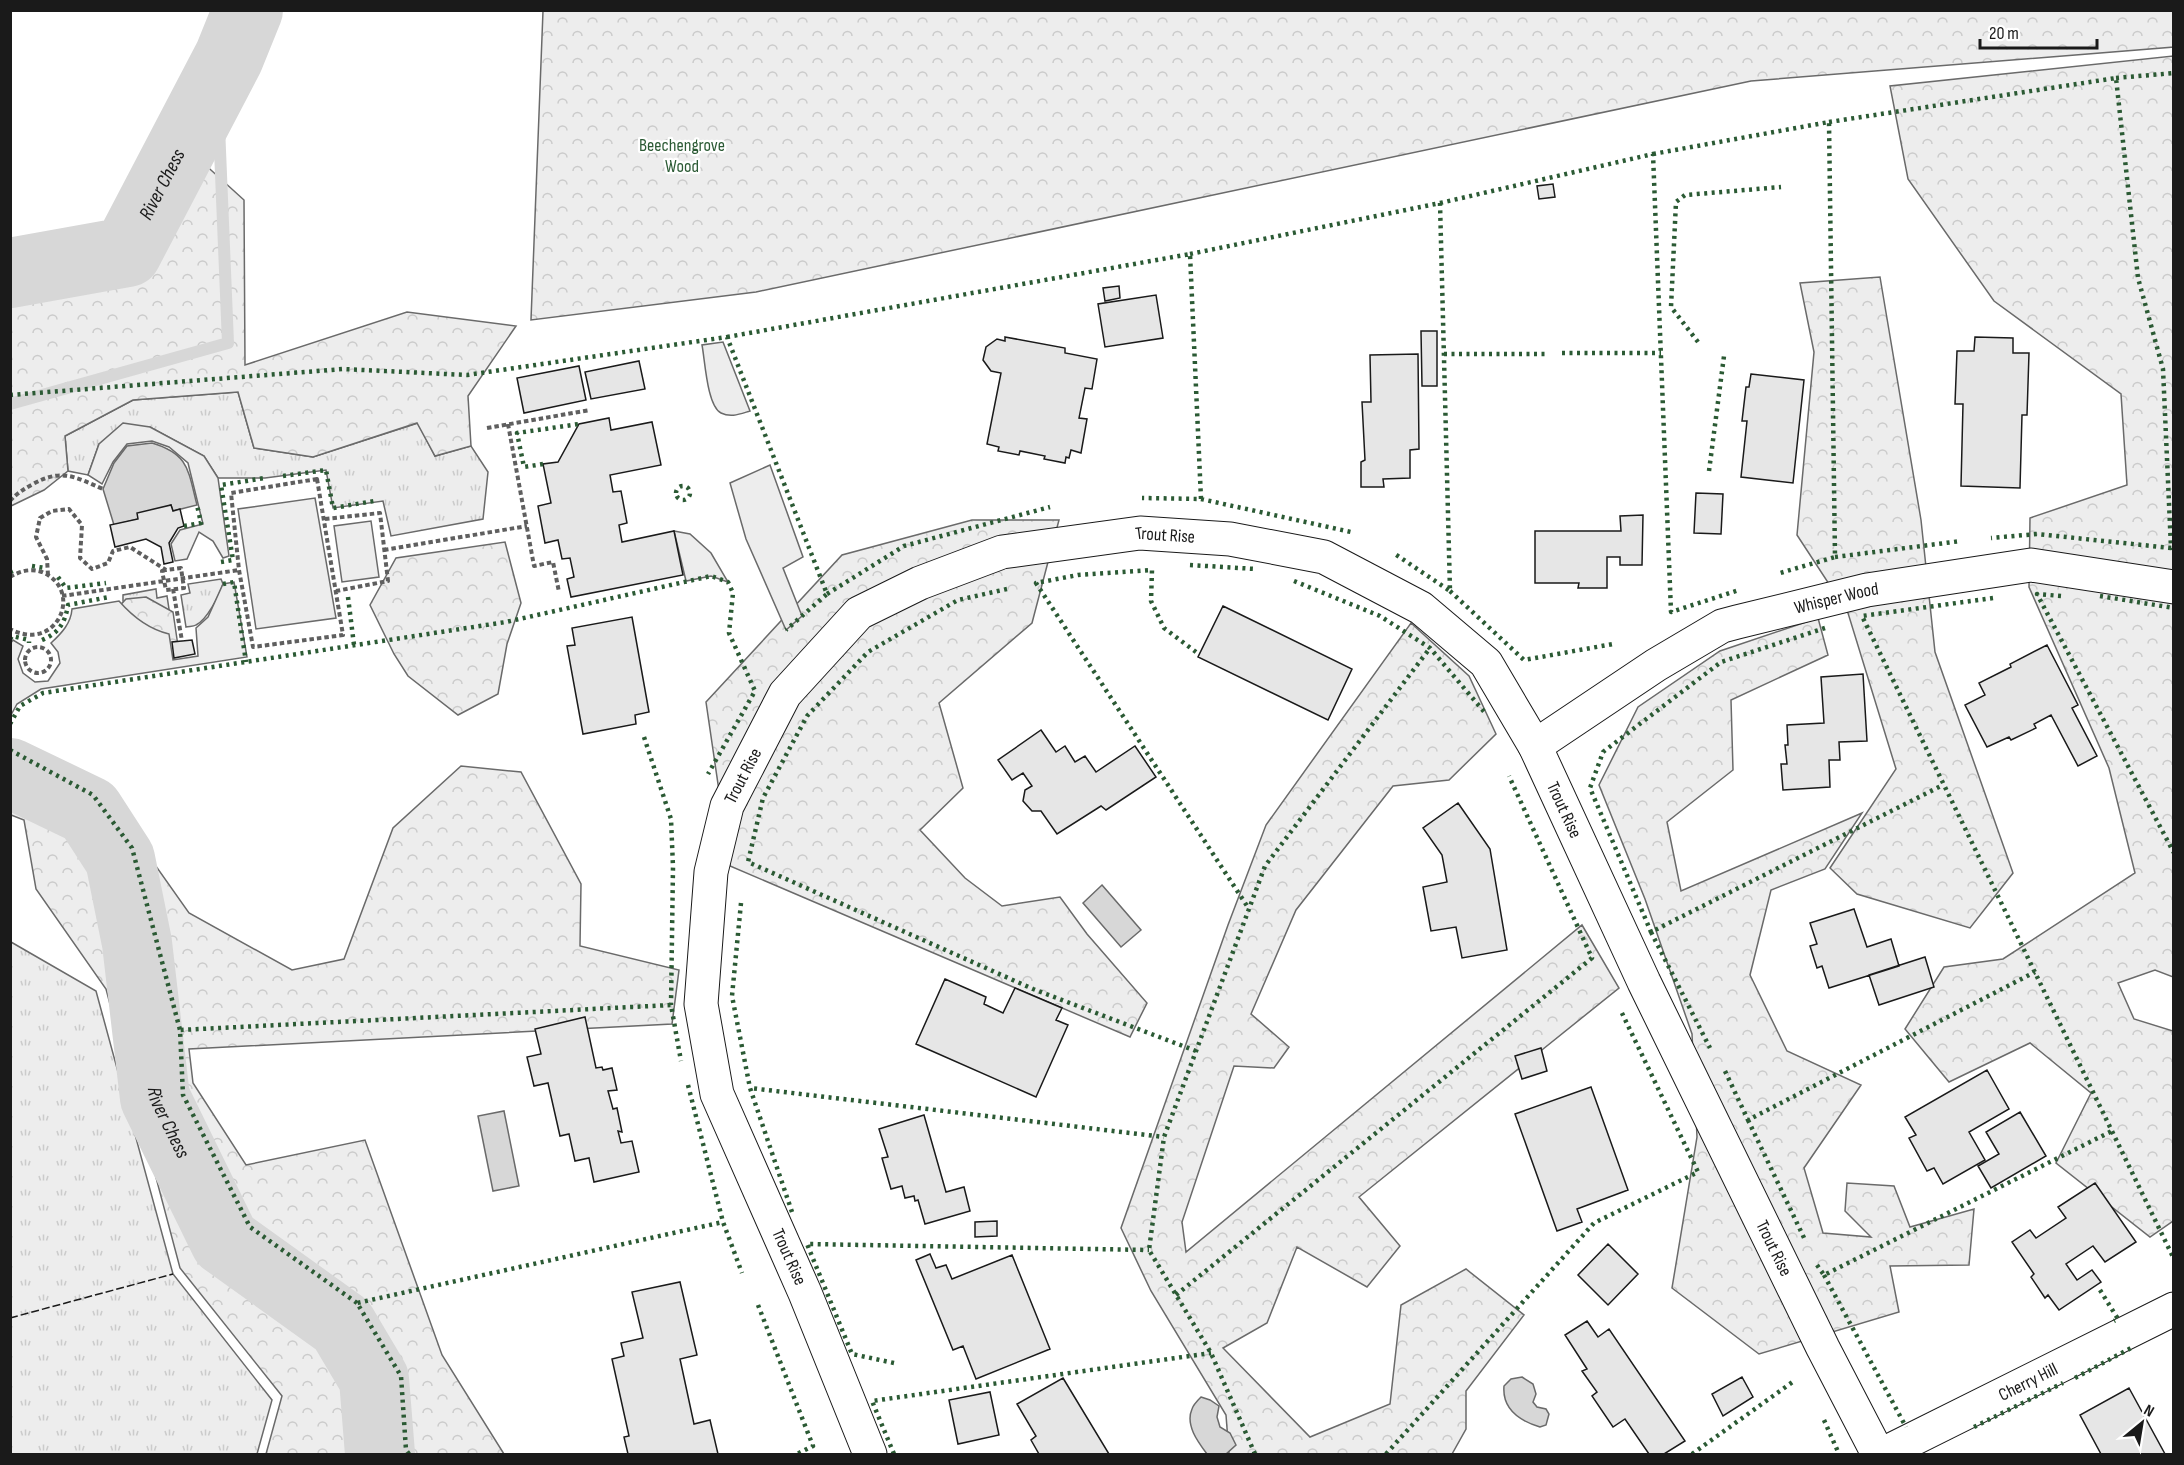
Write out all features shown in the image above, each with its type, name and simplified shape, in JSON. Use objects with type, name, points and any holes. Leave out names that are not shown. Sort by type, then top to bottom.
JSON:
[{"type":"street","name":"Trout Rise","points":[[870,1455],[805,1293],[717,1094],[701,1004],[711,872],[727,806],[785,694],[859,613],[920,584],[1002,552],[1140,534],[1230,539],[1324,557],[1421,608],[1486,663],[1535,746],[1644,982],[1823,1348],[1878,1455]]},
{"type":"street","name":"Whisper Wood","points":[[1535,746],[1656,665],[1722,626],[1737,622],[1867,590],[2031,565],[2174,586]]},
{"type":"street","name":"Cherry Hill","points":[[1883,1455],[2174,1309]]},
{"type":"path","points":[[487,428],[590,410]]},
{"type":"path","points":[[508,424],[534,566],[553,562],[560,592]]},
{"type":"path","points":[[10,501],[18,493],[53,475],[76,478],[103,489]]},
{"type":"path","points":[[318,479],[325,519],[343,635],[253,647],[239,570],[231,493],[318,479]]},
{"type":"path","points":[[48,575],[47,559],[36,537],[40,518],[52,511],[69,509],[82,525],[81,558],[92,569],[108,563],[113,551],[130,547],[166,570]]},
{"type":"path","points":[[325,519],[380,513],[388,581],[336,591]]},
{"type":"path","points":[[384,550],[527,526]]},
{"type":"path","points":[[181,568],[184,588],[166,590],[162,571],[166,570],[181,568]]},
{"type":"path","points":[[10,577],[26,570],[48,575],[56,582],[62,596],[63,611],[51,629],[41,634],[31,636],[11,630]]},
{"type":"path","points":[[62,596],[239,570]]},
{"type":"path","points":[[173,589],[182,641]]},
{"type":"path","points":[[40,647],[51,654],[51,663],[47,670],[38,673],[27,667],[26,654],[32,648],[40,647]]},
{"type":"green space","name":"Beechengrove Wood","points":[[2173,10],[2174,47],[1751,81],[756,292],[531,320],[543,11]]},
{"type":"green space","points":[[2173,56],[2173,977],[2155,970],[2118,983],[2134,1019],[2173,1031],[2173,1221],[2150,1237],[2056,1163],[2091,1093],[2030,1043],[1949,1082],[1905,1029],[1944,967],[2003,959],[2135,873],[2109,768],[2029,587],[2030,518],[2127,485],[2121,394],[1994,301],[1908,179],[1890,86]]},
{"type":"green space","points":[[190,151],[244,200],[245,365],[407,312],[516,326],[468,396],[471,446],[435,456],[417,423],[313,457],[254,448],[238,392],[133,400],[65,436],[68,471],[44,490],[11,506],[11,288],[131,260]]},
{"type":"green space","points":[[1880,277],[1921,520],[1935,652],[2013,873],[1970,928],[1857,894],[1830,868],[1896,769],[1848,613],[1797,535],[1814,352],[1800,283]]},
{"type":"green space","points":[[723,342],[750,411],[736,415],[721,413],[716,409],[707,382],[702,345]]},
{"type":"green space","points":[[238,392],[254,448],[313,457],[418,423],[435,456],[471,446],[488,472],[483,519],[391,536],[383,501],[333,508],[326,470],[265,478],[218,478],[204,456],[150,427],[99,444],[88,475],[68,471],[65,436],[133,400]]},
{"type":"green space","points":[[123,423],[150,427],[204,456],[218,478],[229,556],[223,558],[213,541],[199,532],[187,559],[175,561],[171,544],[180,530],[203,524],[188,463],[169,447],[152,441],[127,444],[113,462],[102,484],[88,475],[99,444]]},
{"type":"green space","points":[[770,465],[803,557],[783,568],[802,616],[786,630],[746,539],[730,483]]},
{"type":"green space","points":[[315,498],[336,618],[256,629],[238,509]]},
{"type":"green space","points":[[972,520],[1059,520],[1032,623],[939,703],[963,788],[920,830],[965,878],[1002,906],[1060,897],[1087,934],[1147,1003],[1130,1037],[730,866],[706,702],[842,555]]},
{"type":"green space","points":[[371,521],[379,577],[342,582],[334,526]]},
{"type":"green space","points":[[674,531],[690,534],[711,553],[728,582],[711,576],[686,581]]},
{"type":"green space","points":[[505,542],[521,603],[507,644],[498,694],[458,715],[408,676],[394,654],[370,605],[396,558]]},
{"type":"green space","points":[[221,579],[223,584],[209,612],[196,625],[186,627],[181,595],[190,593],[188,584]]},
{"type":"green space","points":[[234,582],[247,657],[41,689],[17,704],[11,715],[10,644],[13,640],[23,646],[18,659],[23,673],[35,682],[48,681],[60,663],[58,652],[51,643],[65,628],[72,609],[119,601],[141,622],[169,634],[173,660],[198,656],[196,628],[208,617],[223,584]]},
{"type":"green space","points":[[156,589],[157,598],[167,596],[172,629],[129,608],[123,601],[123,595]]},
{"type":"green space","points":[[146,597],[173,612],[178,646],[167,665],[111,615],[126,599]]},
{"type":"green space","points":[[1818,618],[1828,655],[1731,700],[1733,770],[1667,822],[1681,891],[1862,813],[1825,869],[1771,890],[1750,975],[1787,1051],[1861,1085],[1804,1168],[1823,1233],[1871,1237],[1845,1211],[1847,1183],[1894,1186],[1910,1227],[1974,1209],[1969,1265],[1890,1266],[1899,1312],[1759,1354],[1672,1288],[1697,1137],[1692,1034],[1645,899],[1599,785],[1638,707],[1720,651]]},
{"type":"green space","points":[[1411,623],[1469,676],[1496,734],[1449,780],[1393,786],[1296,910],[1251,1014],[1289,1047],[1274,1068],[1234,1066],[1182,1222],[1186,1252],[1582,925],[1619,988],[1359,1197],[1400,1246],[1367,1287],[1297,1247],[1267,1323],[1223,1348],[1310,1437],[1390,1404],[1401,1305],[1466,1269],[1524,1315],[1466,1391],[1466,1429],[1452,1454],[1229,1454],[1226,1415],[1151,1291],[1121,1228],[1228,925],[1266,825]]},
{"type":"green space","points":[[11,760],[122,818],[189,913],[292,970],[344,959],[393,828],[461,766],[521,772],[581,884],[580,946],[679,970],[672,1024],[189,1049],[193,1083],[246,1165],[365,1140],[442,1355],[504,1454],[266,1454],[282,1396],[180,1268],[106,989],[36,889],[24,820],[11,815]]},
{"type":"green space","points":[[11,942],[96,991],[173,1274],[272,1400],[257,1454],[11,1454]]},
{"type":"shaded area","points":[[152,443],[164,447],[180,458],[189,473],[197,505],[173,511],[171,505],[138,519],[114,525],[103,489],[114,463],[127,446]]},
{"type":"shaded area","points":[[1102,885],[1141,930],[1121,947],[1083,903]]},
{"type":"shaded area","points":[[504,1111],[519,1186],[493,1191],[478,1116]]},
{"type":"shaded area","points":[[1522,1377],[1533,1384],[1536,1394],[1533,1402],[1537,1407],[1546,1409],[1549,1414],[1546,1425],[1540,1427],[1519,1417],[1506,1401],[1504,1386],[1511,1379]]},
{"type":"shaded area","points":[[1201,1397],[1219,1406],[1217,1417],[1220,1427],[1230,1433],[1236,1445],[1226,1454],[1207,1454],[1191,1427],[1190,1415],[1193,1406]]},
{"type":"building","points":[[1553,184],[1555,197],[1539,199],[1537,186]]},
{"type":"building","points":[[1119,286],[1120,298],[1105,301],[1103,288]]},
{"type":"building","points":[[1156,295],[1163,338],[1105,347],[1098,304]]},
{"type":"building","points":[[1421,331],[1437,331],[1437,386],[1422,386]]},
{"type":"building","points":[[1005,337],[1065,348],[1065,353],[1097,359],[1092,389],[1085,388],[1079,418],[1087,419],[1081,453],[1071,450],[1065,463],[1020,451],[1019,455],[998,451],[999,447],[987,444],[1001,373],[991,371],[983,360],[986,347],[997,339],[1005,341]]},
{"type":"building","points":[[1975,337],[2013,338],[2013,353],[2029,353],[2027,415],[2022,415],[2020,488],[1961,486],[1963,404],[1955,404],[1957,351],[1974,351]]},
{"type":"building","points":[[1418,354],[1419,449],[1410,450],[1410,478],[1383,479],[1384,487],[1361,487],[1361,462],[1365,460],[1362,402],[1371,402],[1370,355]]},
{"type":"building","points":[[639,361],[645,389],[591,399],[585,372]]},
{"type":"building","points":[[579,366],[586,400],[524,413],[517,378]]},
{"type":"building","points":[[1751,374],[1804,380],[1793,483],[1741,477],[1747,421],[1742,421],[1746,387],[1749,387]]},
{"type":"building","points":[[609,418],[611,430],[652,422],[661,465],[610,475],[613,492],[621,491],[627,523],[619,525],[622,542],[674,531],[683,575],[571,597],[567,579],[574,577],[570,558],[562,559],[558,540],[545,543],[538,506],[551,503],[543,464],[558,462],[579,424]]},
{"type":"building","points":[[1696,493],[1723,494],[1721,534],[1694,533]]},
{"type":"building","points":[[171,505],[173,511],[180,509],[184,526],[178,528],[169,543],[173,562],[164,564],[161,547],[146,539],[115,547],[110,525],[138,519],[137,513]]},
{"type":"building","points":[[1643,515],[1642,565],[1620,565],[1620,557],[1607,557],[1607,588],[1578,588],[1579,583],[1535,583],[1535,531],[1621,531],[1620,516]]},
{"type":"building","points":[[1223,606],[1352,669],[1328,720],[1198,657]]},
{"type":"building","points":[[632,617],[649,712],[635,715],[636,724],[583,734],[567,646],[575,645],[572,628]]},
{"type":"building","points":[[192,640],[195,654],[174,658],[172,642]]},
{"type":"building","points":[[2047,645],[2078,705],[2072,708],[2097,756],[2078,766],[2051,715],[2034,724],[2036,728],[2011,740],[2009,737],[1987,747],[1965,705],[1985,695],[1979,683]]},
{"type":"building","points":[[1863,674],[1867,741],[1839,742],[1840,760],[1829,760],[1830,787],[1783,790],[1781,764],[1787,764],[1785,745],[1788,745],[1787,725],[1824,723],[1821,677]]},
{"type":"building","points":[[1041,730],[1056,752],[1065,746],[1075,762],[1085,756],[1096,772],[1135,746],[1156,777],[1106,810],[1101,806],[1057,834],[1041,811],[1032,811],[1023,801],[1025,790],[1032,786],[1023,773],[1012,780],[998,760]]},
{"type":"building","points":[[1458,803],[1490,849],[1507,950],[1462,958],[1456,927],[1431,931],[1423,887],[1447,882],[1442,855],[1423,828]]},
{"type":"building","points":[[1854,909],[1867,947],[1891,939],[1899,966],[1829,988],[1822,966],[1817,968],[1810,946],[1817,944],[1810,923]]},
{"type":"building","points":[[1925,957],[1934,987],[1879,1005],[1869,975]]},
{"type":"building","points":[[945,979],[986,997],[984,1004],[1003,1013],[1015,988],[1062,1008],[1056,1020],[1068,1025],[1036,1097],[916,1044]]},
{"type":"building","points":[[585,1017],[596,1068],[602,1067],[603,1070],[612,1068],[617,1090],[608,1091],[613,1109],[617,1108],[622,1132],[618,1131],[621,1143],[632,1141],[639,1172],[594,1182],[589,1158],[575,1161],[569,1134],[560,1136],[548,1083],[534,1086],[527,1057],[541,1054],[535,1029]]},
{"type":"building","points":[[1541,1048],[1547,1071],[1522,1079],[1515,1056]]},
{"type":"building","points":[[1987,1070],[2009,1109],[1969,1132],[1985,1160],[1943,1184],[1934,1168],[1927,1171],[1909,1138],[1916,1135],[1905,1117]]},
{"type":"building","points":[[1591,1087],[1628,1190],[1577,1209],[1582,1222],[1557,1231],[1515,1114]]},
{"type":"building","points":[[2020,1112],[2046,1156],[1991,1188],[1978,1166],[1999,1154],[1986,1132]]},
{"type":"building","points":[[924,1115],[946,1192],[964,1187],[970,1211],[925,1224],[918,1200],[915,1201],[914,1196],[905,1198],[902,1186],[891,1189],[882,1158],[888,1157],[879,1129]]},
{"type":"building","points":[[2095,1183],[2136,1242],[2105,1262],[2093,1246],[2066,1264],[2077,1280],[2092,1270],[2101,1282],[2059,1310],[2048,1295],[2045,1298],[2031,1277],[2034,1274],[2012,1242],[2030,1230],[2036,1238],[2066,1218],[2058,1207]]},
{"type":"building","points":[[997,1221],[997,1236],[975,1237],[975,1222]]},
{"type":"building","points":[[1608,1244],[1638,1274],[1608,1305],[1578,1275]]},
{"type":"building","points":[[930,1254],[936,1268],[946,1265],[952,1279],[1012,1255],[1050,1349],[976,1379],[963,1346],[953,1350],[916,1260]]},
{"type":"building","points":[[680,1282],[697,1355],[680,1359],[694,1424],[710,1420],[718,1454],[628,1454],[624,1437],[629,1436],[612,1359],[624,1356],[621,1343],[643,1338],[632,1292]]},
{"type":"building","points":[[1587,1321],[1598,1337],[1609,1329],[1685,1441],[1664,1454],[1649,1454],[1625,1419],[1613,1427],[1592,1396],[1597,1392],[1582,1371],[1587,1369],[1565,1335]]},
{"type":"building","points":[[1742,1377],[1753,1397],[1723,1416],[1712,1394]]},
{"type":"building","points":[[1063,1378],[1109,1454],[1039,1454],[1031,1440],[1036,1436],[1017,1404]]},
{"type":"building","points":[[2129,1388],[2165,1454],[2101,1454],[2080,1415]]},
{"type":"building","points":[[990,1392],[999,1435],[958,1444],[949,1400]]},
{"type":"waterway","name":"River Chess","points":[[10,273],[127,252],[229,57],[248,10]]},
{"type":"waterway","points":[[10,404],[228,343],[217,78]]},
{"type":"waterway","name":"River Chess","points":[[10,773],[89,811],[120,859],[137,943],[155,1098],[225,1241],[342,1325],[374,1379],[380,1454]]},
{"type":"hedge","points":[[2116,78],[2174,73]]},
{"type":"hedge","points":[[1829,122],[2116,78],[2138,278],[2163,369],[2171,548],[2037,534],[1991,538]]},
{"type":"hedge","points":[[1653,154],[1829,122],[1835,557],[1780,573]]},
{"type":"hedge","points":[[1440,203],[1653,154],[1671,612],[1739,590]]},
{"type":"hedge","points":[[1698,342],[1671,307],[1676,202],[1685,195],[1781,187]]},
{"type":"hedge","points":[[1190,254],[1440,203],[1450,591],[1395,554]]},
{"type":"hedge","points":[[727,337],[1190,254],[1201,499],[1142,498]]},
{"type":"hedge","points":[[10,395],[343,369],[467,375],[727,337],[827,594],[786,630]]},
{"type":"hedge","points":[[1562,353],[1661,353]]},
{"type":"hedge","points":[[1444,354],[1545,354]]},
{"type":"hedge","points":[[1709,471],[1724,356]]},
{"type":"hedge","points":[[543,464],[524,467],[517,433],[579,424]]},
{"type":"hedge","points":[[283,476],[326,470],[333,508],[374,501]]},
{"type":"hedge","points":[[221,562],[233,560],[221,485],[265,478]]},
{"type":"hedge","points":[[680,486],[686,486],[690,493],[686,500],[680,500],[676,496],[676,490],[680,486]]},
{"type":"hedge","points":[[1201,499],[1351,532]]},
{"type":"hedge","points":[[184,526],[201,523],[197,505]]},
{"type":"hedge","points":[[827,594],[904,546],[1050,507]]},
{"type":"hedge","points":[[1835,557],[1961,541]]},
{"type":"hedge","points":[[1190,565],[1256,569]]},
{"type":"hedge","points":[[32,566],[45,568]]},
{"type":"hedge","points":[[10,572],[14,570]]},
{"type":"hedge","points":[[1196,652],[1164,628],[1151,601],[1152,570],[1078,575],[1036,583],[1249,909]]},
{"type":"hedge","points":[[10,724],[20,706],[43,693],[506,622],[711,576],[728,582],[733,593],[729,633],[755,691],[708,774]]},
{"type":"hedge","points":[[58,577],[66,588],[106,583]]},
{"type":"hedge","points":[[1294,581],[1380,616],[1430,648],[1486,714]]},
{"type":"hedge","points":[[223,584],[234,582],[246,662]]},
{"type":"hedge","points":[[1007,589],[958,600],[868,652],[807,716],[763,798],[748,862],[1033,989],[1196,1051]]},
{"type":"hedge","points":[[1450,591],[1524,660],[1613,644]]},
{"type":"hedge","points":[[2061,596],[2037,594],[2174,853]]},
{"type":"hedge","points":[[2100,596],[2174,608]]},
{"type":"hedge","points":[[42,640],[60,627],[68,605],[109,597]]},
{"type":"hedge","points":[[348,597],[354,645]]},
{"type":"hedge","points":[[1993,598],[1862,616],[2174,1259]]},
{"type":"hedge","points":[[1825,628],[1721,662],[1603,752],[1590,788],[1651,932],[1943,785]]},
{"type":"hedge","points":[[10,639],[12,636],[29,640],[29,643]]},
{"type":"hedge","points":[[1255,1454],[1211,1353],[1149,1250],[1164,1137],[1265,866],[1430,648]]},
{"type":"hedge","points":[[644,737],[671,819],[673,867],[671,1005]]},
{"type":"hedge","points":[[10,750],[93,795],[132,848],[180,1030]]},
{"type":"hedge","points":[[1176,1295],[1592,958],[1509,776]]},
{"type":"hedge","points":[[741,903],[732,996],[750,1088]]},
{"type":"hedge","points":[[1651,932],[1710,1048]]},
{"type":"hedge","points":[[1725,1071],[1748,1120],[2035,972]]},
{"type":"hedge","points":[[357,1303],[250,1227],[183,1095],[180,1030],[671,1005],[681,1061]]},
{"type":"hedge","points":[[1386,1454],[1594,1223],[1698,1172],[1621,1011]]},
{"type":"hedge","points":[[688,1085],[723,1222],[742,1273]]},
{"type":"hedge","points":[[792,1212],[750,1088],[1164,1137]]},
{"type":"hedge","points":[[1748,1120],[1806,1242]]},
{"type":"hedge","points":[[1817,1265],[1824,1275],[2112,1131]]},
{"type":"hedge","points":[[409,1454],[406,1450],[401,1376],[357,1303],[723,1222]]},
{"type":"hedge","points":[[894,1363],[852,1354],[807,1244],[1149,1250]]},
{"type":"hedge","points":[[1824,1275],[1906,1427]]},
{"type":"hedge","points":[[2100,1290],[2118,1319],[2114,1321]]},
{"type":"hedge","points":[[758,1305],[813,1446],[797,1454]]},
{"type":"hedge","points":[[2075,1378],[2131,1348]]},
{"type":"hedge","points":[[894,1454],[872,1401],[1211,1353]]},
{"type":"hedge","points":[[1692,1454],[1794,1381]]},
{"type":"hedge","points":[[1974,1427],[2063,1383]]},
{"type":"hedge","points":[[1824,1420],[1839,1454]]},
{"type":"fence","points":[[10,1318],[173,1274]]}]
